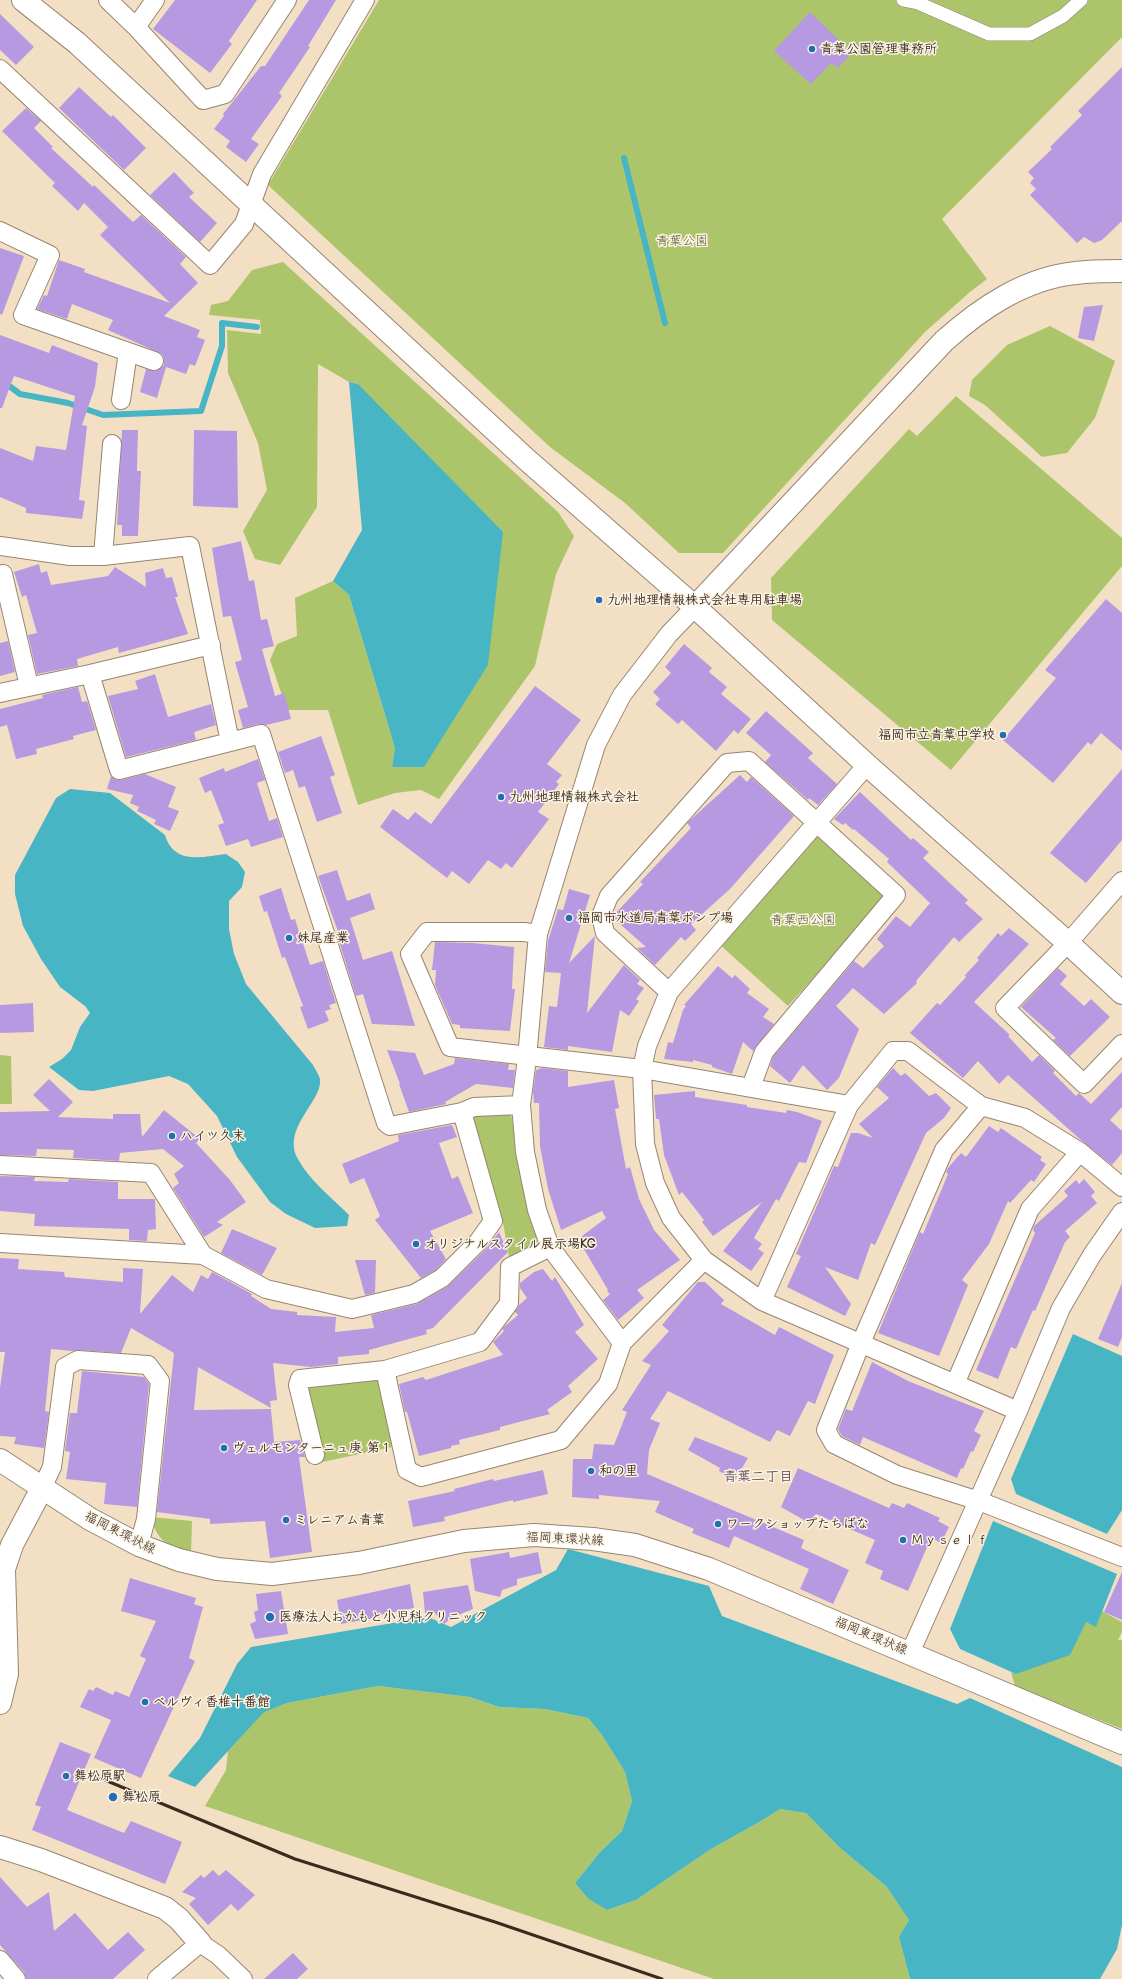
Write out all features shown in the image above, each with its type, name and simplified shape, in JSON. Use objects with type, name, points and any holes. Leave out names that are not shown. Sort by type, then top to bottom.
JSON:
[{"type":"street","points":[[23,0],[77,43],[250,206],[526,459],[695,607],[867,766],[1068,943],[1122,993]]},
{"type":"street","points":[[108,0],[136,27],[203,100],[225,94],[287,0]]},
{"type":"street","points":[[136,27],[155,0]]},
{"type":"street","points":[[0,69],[210,265],[244,224],[262,174],[365,0]]},
{"type":"street","points":[[903,0],[918,3],[989,34],[1030,34],[1063,16],[1082,0]]},
{"type":"street","points":[[0,231],[50,255],[23,315],[154,361]]},
{"type":"street","points":[[622,1343],[550,1247],[537,1210],[525,1152],[521,1105],[527,1058],[538,934],[596,745],[622,695],[669,634],[944,341],[972,316],[1010,294],[1039,281],[1075,273],[1122,271]]},
{"type":"street","points":[[120,400],[128,352]]},
{"type":"street","points":[[103,556],[112,444]]},
{"type":"street","points":[[0,546],[70,556],[103,556],[190,546],[230,742]]},
{"type":"street","points":[[3,574],[29,686]]},
{"type":"street","points":[[0,693],[90,674],[211,645]]},
{"type":"street","points":[[90,674],[119,770],[261,734],[386,1123],[390,1126],[462,1112],[474,1107],[521,1105]]},
{"type":"street","points":[[669,992],[605,934],[601,916],[609,896],[727,763],[749,761],[896,895],[764,1052],[751,1088]]},
{"type":"street","points":[[867,766],[669,992],[647,1046],[642,1069],[645,1144],[655,1183],[671,1218],[704,1260],[762,1301],[861,1342],[1018,1411]]},
{"type":"street","points":[[1122,881],[1068,943],[1005,1008],[1084,1084],[1122,1044]]},
{"type":"street","points":[[538,934],[524,932],[427,932],[410,954],[450,1048],[527,1058],[642,1069],[849,1105]]},
{"type":"street","points":[[762,1301],[849,1105],[893,1051],[908,1051],[981,1106],[1026,1118],[1080,1152],[1122,1187]]},
{"type":"street","points":[[981,1106],[944,1150],[861,1342],[826,1430],[834,1444],[897,1475],[979,1501],[1122,1556]]},
{"type":"street","points":[[0,1243],[203,1255],[266,1289],[352,1310],[414,1294],[442,1278],[478,1242],[493,1221],[462,1112]]},
{"type":"street","points":[[956,1384],[1030,1209],[1080,1152]]},
{"type":"street","points":[[0,1164],[151,1172],[203,1255]]},
{"type":"street","points":[[910,1652],[979,1501],[1062,1308],[1092,1255],[1122,1212]]},
{"type":"street","points":[[315,1455],[298,1384],[300,1378],[385,1370],[480,1342],[509,1303],[510,1267],[550,1247]]},
{"type":"street","points":[[385,1370],[407,1470],[421,1477],[561,1440],[608,1384],[622,1343],[704,1260]]},
{"type":"street","points":[[0,1704],[7,1674],[4,1569],[12,1545],[52,1467],[65,1367],[78,1360],[148,1365],[160,1381],[146,1519],[139,1545]]},
{"type":"street","name":"福岡東環状線","points":[[0,1460],[90,1519],[139,1545],[179,1560],[217,1569],[272,1574],[359,1563],[464,1541],[534,1535],[593,1539],[635,1545],[709,1569],[910,1652],[1024,1703],[1122,1743]]},
{"type":"street","points":[[0,1847],[41,1860],[165,1908],[179,1919],[200,1943],[218,1955],[243,1979]]},
{"type":"street","points":[[157,1979],[200,1943]]},
{"type":"street","points":[[0,1960],[16,1979]]},
{"type":"green space","name":"青葉公園","points":[[379,0],[1122,0],[1122,37],[942,219],[987,279],[925,332],[723,553],[679,553],[625,503],[550,447],[268,185]]},
{"type":"green space","points":[[283,262],[558,512],[574,536],[556,574],[535,666],[439,799],[421,790],[395,793],[358,805],[328,710],[287,710],[270,660],[277,644],[297,636],[295,598],[333,581],[349,595],[395,748],[392,767],[424,767],[358,384],[349,382],[318,364],[317,507],[280,565],[255,559],[243,531],[267,490],[258,443],[228,373],[227,330],[261,334],[260,320],[209,315],[211,305],[228,301],[252,270]]},
{"type":"green space","points":[[1050,326],[1115,361],[1095,418],[1067,453],[1042,457],[985,405],[969,396],[972,380],[1007,345]]},
{"type":"green space","points":[[956,396],[1122,538],[1122,566],[951,770],[772,620],[771,578],[909,429],[917,436]]},
{"type":"green space","name":"青葉西公園","points":[[817,835],[886,897],[788,1006],[719,944]]},
{"type":"green space","points":[[0,1055],[11,1056],[12,1104],[0,1104]]},
{"type":"green space","points":[[476,1114],[511,1115],[541,1245],[510,1262],[503,1223],[469,1123]]},
{"type":"green space","points":[[378,1378],[392,1447],[318,1463],[304,1382]]},
{"type":"green space","points":[[151,1517],[192,1521],[191,1553],[160,1538]]},
{"type":"green space","points":[[1102,1611],[1122,1622],[1122,1632],[1118,1640],[1122,1640],[1122,1729],[1015,1686],[1011,1672],[1017,1674],[1086,1622],[1096,1626]]},
{"type":"green space","points":[[378,1686],[470,1697],[499,1707],[545,1709],[588,1718],[602,1735],[625,1772],[632,1801],[622,1831],[600,1852],[575,1883],[607,1910],[636,1900],[711,1849],[780,1809],[806,1813],[840,1848],[886,1886],[909,1920],[899,1937],[910,1979],[714,1979],[205,1806],[226,1770],[228,1751],[264,1711],[287,1703]]},
{"type":"water","points":[[349,382],[358,384],[503,532],[488,665],[424,767],[392,767],[395,748],[349,595],[333,581],[362,530]]},
{"type":"water","points":[[70,789],[110,793],[165,835],[169,845],[175,851],[190,857],[208,857],[226,854],[238,862],[245,872],[242,887],[229,901],[229,929],[234,954],[246,984],[313,1065],[320,1079],[319,1087],[315,1096],[298,1126],[294,1148],[298,1159],[308,1174],[349,1215],[347,1226],[315,1228],[286,1214],[270,1202],[237,1157],[217,1116],[188,1084],[169,1076],[93,1091],[79,1090],[49,1067],[62,1059],[71,1050],[80,1027],[90,1013],[85,1006],[60,987],[41,959],[23,926],[15,894],[15,875],[56,798]]},
{"type":"water","points":[[1073,1334],[1122,1356],[1122,1510],[1107,1534],[1016,1494],[1011,1479]]},
{"type":"water","points":[[993,1521],[1117,1574],[1096,1627],[1086,1622],[1070,1655],[1016,1674],[960,1649],[950,1629]]},
{"type":"water","points":[[568,1549],[709,1586],[722,1616],[957,1704],[970,1698],[1122,1767],[1122,1925],[1117,1949],[1100,1979],[910,1979],[899,1937],[909,1920],[886,1886],[840,1848],[806,1813],[780,1809],[711,1849],[636,1900],[607,1910],[589,1899],[575,1883],[600,1852],[622,1831],[632,1801],[625,1772],[602,1735],[588,1718],[545,1709],[499,1707],[470,1697],[378,1686],[287,1703],[264,1712],[195,1787],[168,1776],[200,1738],[237,1664],[251,1647],[428,1617],[451,1627],[556,1570]]},
{"type":"building","points":[[175,0],[257,0],[229,41],[232,44],[210,73],[153,29]]},
{"type":"building","points":[[309,0],[336,0],[308,46],[310,47],[279,93],[282,96],[251,139],[259,144],[246,162],[226,147],[230,141],[214,129],[224,116],[223,114],[261,66],[265,66]]},
{"type":"building","name":"青葉公園管理事務所","points":[[810,12],[852,53],[838,68],[831,63],[811,84],[774,51]]},
{"type":"building","points":[[0,14],[34,47],[16,65],[0,50]]},
{"type":"building","points":[[1122,67],[1122,221],[1102,240],[1094,243],[1084,237],[1077,243],[1030,195],[1036,189],[1030,183],[1034,178],[1028,172],[1052,149],[1050,147],[1082,115],[1078,111]]},
{"type":"building","points":[[79,87],[111,117],[113,115],[146,148],[124,170],[59,108]]},
{"type":"building","points":[[26,108],[41,121],[34,128],[53,147],[51,148],[93,187],[94,185],[133,222],[141,215],[186,257],[180,264],[198,283],[164,316],[200,330],[197,337],[205,340],[195,366],[190,364],[186,374],[166,367],[157,398],[140,392],[146,369],[156,371],[164,365],[162,354],[108,330],[113,320],[72,304],[67,319],[37,309],[44,295],[47,296],[59,260],[85,269],[84,272],[170,303],[100,235],[108,227],[84,203],[78,211],[52,186],[55,183],[2,131]]},
{"type":"building","points":[[174,172],[194,193],[189,197],[217,223],[200,242],[150,195]]},
{"type":"building","points":[[0,248],[24,256],[2,315],[0,314]]},
{"type":"building","points":[[1103,305],[1094,341],[1078,338],[1084,307]]},
{"type":"building","points":[[0,335],[49,353],[52,345],[98,363],[95,387],[82,425],[87,426],[79,500],[85,501],[82,519],[26,513],[26,508],[0,497],[0,448],[33,461],[36,446],[66,450],[75,396],[14,376],[2,408],[0,408]]},
{"type":"building","points":[[122,430],[138,430],[137,471],[141,471],[138,536],[122,536],[122,525],[117,525]]},
{"type":"building","points":[[194,430],[237,431],[238,508],[193,506]]},
{"type":"building","points":[[241,541],[249,581],[254,580],[261,620],[267,619],[274,646],[262,649],[275,696],[284,693],[291,719],[266,725],[258,724],[243,728],[238,710],[248,707],[235,662],[242,660],[231,616],[223,617],[212,548]]},
{"type":"building","points":[[39,564],[41,573],[47,571],[51,585],[108,576],[115,567],[146,587],[145,573],[163,568],[166,578],[172,577],[178,597],[175,597],[188,634],[119,653],[118,647],[77,659],[78,666],[37,674],[28,635],[37,633],[26,595],[22,597],[14,572]]},
{"type":"building","points":[[1106,599],[1122,613],[1122,751],[1101,733],[1091,745],[1088,742],[1053,783],[1003,740],[1056,678],[1045,670]]},
{"type":"building","points":[[8,641],[15,672],[0,676],[0,643]]},
{"type":"building","points":[[684,644],[712,668],[709,672],[727,687],[721,694],[751,719],[738,734],[734,730],[716,751],[682,720],[678,724],[655,704],[660,699],[653,692],[671,673],[665,667]]},
{"type":"building","points":[[155,674],[168,717],[211,704],[216,725],[194,732],[196,740],[126,757],[108,696],[138,689],[135,681]]},
{"type":"building","name":"九州地理情報株式会社","points":[[535,686],[581,720],[547,764],[562,775],[556,782],[559,784],[538,812],[549,819],[512,868],[506,863],[501,869],[488,860],[469,884],[452,871],[447,878],[380,827],[393,809],[408,820],[415,812],[431,824]]},
{"type":"building","points":[[78,687],[82,702],[87,701],[96,730],[73,736],[74,739],[36,749],[37,754],[16,759],[7,725],[0,727],[0,709],[43,698],[42,695]]},
{"type":"building","points":[[766,711],[813,753],[808,758],[837,784],[818,805],[809,798],[808,800],[765,762],[771,755],[746,733]]},
{"type":"building","points":[[321,736],[335,775],[330,777],[342,813],[317,822],[305,786],[299,788],[293,770],[285,773],[278,752]]},
{"type":"building","points":[[258,759],[265,780],[257,783],[269,821],[277,818],[283,837],[251,847],[248,839],[226,846],[218,825],[224,823],[211,790],[205,793],[199,778],[224,768],[225,772]]},
{"type":"building","points":[[1122,769],[1122,840],[1086,883],[1050,853]]},
{"type":"building","points":[[145,774],[176,787],[168,807],[179,811],[170,831],[154,824],[156,820],[137,811],[139,807],[130,803],[133,795],[107,789],[111,776],[116,780],[121,780]]},
{"type":"building","points":[[740,775],[747,782],[751,777],[794,816],[730,889],[691,924],[696,930],[685,941],[681,937],[655,965],[637,948],[646,947],[612,917],[643,884],[640,882],[691,828],[687,823]]},
{"type":"building","points":[[860,792],[911,840],[913,838],[929,852],[923,858],[968,900],[965,903],[983,919],[959,942],[954,937],[916,981],[917,983],[884,1014],[853,988],[836,1006],[859,1029],[839,1078],[827,1090],[803,1065],[790,1083],[770,1066],[773,1057],[854,961],[863,968],[884,946],[877,939],[896,916],[910,927],[930,903],[887,862],[889,859],[854,829],[853,830],[845,823],[843,825],[834,819]]},
{"type":"building","points":[[337,870],[347,901],[370,893],[375,909],[350,918],[363,960],[392,951],[415,1026],[372,1024],[363,994],[356,996],[338,938],[340,937],[318,876]]},
{"type":"building","points":[[281,888],[291,920],[295,919],[310,965],[323,961],[336,1003],[329,1005],[331,1009],[325,1011],[329,1021],[308,1029],[300,1007],[303,1006],[285,957],[282,958],[267,911],[264,912],[259,896]]},
{"type":"building","points":[[569,889],[590,895],[569,963],[595,936],[587,1013],[624,965],[640,980],[637,984],[644,988],[636,999],[639,1001],[629,1016],[620,1010],[612,1052],[568,1046],[568,1050],[544,1047],[549,1006],[557,1007],[561,973],[545,972],[548,941],[558,909],[563,910]]},
{"type":"building","points":[[1009,928],[1029,944],[974,1002],[1010,1035],[1008,1036],[1032,1062],[1039,1055],[1055,1071],[1053,1073],[1076,1096],[1079,1093],[1091,1104],[1122,1072],[1122,1107],[1110,1120],[1122,1131],[1122,1153],[1112,1165],[1082,1141],[1008,1075],[999,1084],[978,1061],[963,1078],[910,1033],[937,1003],[940,1005],[966,977],[965,975],[979,960],[977,958],[998,933],[1001,936]]},
{"type":"building","points":[[435,942],[473,943],[514,947],[512,989],[515,989],[510,1031],[460,1028],[460,1025],[452,1024],[435,985],[436,970],[432,970]]},
{"type":"building","points":[[718,966],[732,978],[735,975],[750,989],[747,993],[769,1009],[763,1017],[774,1024],[753,1051],[743,1042],[732,1074],[712,1067],[712,1065],[693,1060],[693,1062],[664,1059],[668,1042],[673,1043],[683,1010],[686,1006],[684,1005]]},
{"type":"building","points":[[1058,968],[1067,976],[1060,984],[1084,1006],[1091,999],[1110,1017],[1070,1056],[1053,1040],[1056,1038],[1021,1007]]},
{"type":"building","points":[[33,1003],[34,1032],[0,1033],[0,1005]]},
{"type":"building","points":[[387,1050],[415,1053],[424,1075],[454,1064],[455,1058],[509,1064],[508,1070],[515,1070],[513,1088],[476,1084],[445,1102],[446,1104],[409,1112]]},
{"type":"building","points":[[542,1068],[568,1071],[568,1087],[614,1080],[619,1108],[615,1109],[626,1169],[630,1167],[639,1199],[654,1230],[680,1260],[637,1290],[644,1298],[618,1320],[603,1300],[610,1294],[578,1239],[606,1218],[602,1211],[561,1230],[548,1189],[540,1146],[539,1103],[534,1103],[533,1091],[536,1070]]},
{"type":"building","points":[[893,1068],[901,1076],[905,1073],[929,1096],[936,1093],[951,1108],[944,1118],[926,1133],[875,1245],[871,1243],[858,1280],[825,1267],[851,1304],[845,1316],[787,1287],[801,1256],[796,1254],[834,1166],[838,1167],[851,1133],[858,1133],[873,1138],[859,1124],[889,1098],[877,1087]]},
{"type":"building","points":[[49,1079],[73,1102],[58,1117],[113,1119],[113,1114],[140,1114],[142,1137],[164,1110],[200,1139],[196,1143],[230,1180],[246,1202],[217,1222],[223,1225],[204,1237],[173,1188],[179,1183],[174,1174],[184,1166],[163,1149],[120,1153],[119,1161],[73,1158],[74,1150],[37,1149],[36,1156],[0,1155],[0,1112],[50,1111],[33,1095]]},
{"type":"building","points":[[695,1091],[695,1097],[786,1113],[787,1110],[822,1121],[806,1163],[799,1162],[779,1201],[776,1199],[754,1238],[762,1244],[758,1249],[764,1253],[751,1271],[723,1251],[762,1202],[713,1236],[702,1222],[704,1220],[682,1192],[679,1195],[664,1155],[659,1119],[656,1119],[654,1095]]},
{"type":"building","points":[[452,1125],[457,1137],[439,1143],[452,1179],[458,1176],[473,1213],[430,1231],[446,1259],[436,1270],[421,1278],[375,1220],[380,1216],[364,1178],[350,1184],[342,1164],[399,1141],[398,1135]]},
{"type":"building","points":[[989,1126],[998,1132],[1001,1128],[1042,1157],[1040,1160],[1046,1164],[1034,1182],[1031,1180],[1010,1203],[1008,1201],[989,1244],[962,1280],[968,1285],[939,1356],[878,1333],[920,1232],[923,1234],[948,1174],[946,1172],[948,1168],[961,1153],[966,1157]]},
{"type":"building","points":[[0,1176],[35,1177],[34,1181],[68,1182],[69,1179],[118,1182],[118,1199],[155,1199],[156,1229],[148,1230],[147,1241],[129,1240],[129,1229],[34,1226],[35,1214],[0,1211]]},
{"type":"building","points":[[1084,1179],[1095,1192],[1091,1196],[1097,1203],[1065,1231],[1070,1237],[1065,1242],[1035,1311],[1033,1310],[1016,1349],[1011,1347],[998,1379],[976,1370],[1035,1233],[1033,1230],[1034,1226],[1068,1196],[1064,1191],[1076,1180],[1079,1184]]},
{"type":"building","points":[[232,1229],[277,1248],[262,1275],[221,1253]]},
{"type":"building","points":[[499,1232],[508,1252],[433,1328],[426,1330],[427,1334],[369,1350],[369,1354],[338,1357],[338,1364],[311,1367],[273,1363],[277,1400],[270,1401],[271,1408],[198,1367],[194,1410],[271,1409],[274,1442],[300,1440],[305,1457],[299,1457],[312,1552],[270,1558],[265,1521],[210,1524],[210,1519],[157,1512],[174,1353],[131,1328],[121,1353],[51,1349],[45,1411],[49,1412],[44,1448],[14,1444],[16,1437],[0,1436],[0,1388],[5,1352],[0,1352],[0,1258],[19,1259],[18,1269],[64,1272],[65,1277],[123,1282],[123,1268],[143,1269],[140,1314],[172,1275],[193,1292],[201,1275],[208,1279],[212,1272],[252,1294],[251,1296],[271,1309],[297,1312],[297,1315],[336,1317],[335,1332],[374,1328],[371,1315],[417,1304],[447,1287],[486,1249]]},
{"type":"building","points":[[355,1260],[376,1260],[375,1293],[365,1295]]},
{"type":"building","points":[[543,1269],[552,1281],[555,1277],[584,1325],[575,1332],[598,1359],[568,1386],[572,1392],[547,1410],[550,1414],[500,1427],[500,1430],[459,1440],[460,1444],[451,1446],[451,1448],[419,1456],[407,1412],[405,1412],[399,1384],[423,1377],[426,1380],[503,1355],[493,1342],[504,1331],[502,1329],[518,1315],[515,1312],[519,1305],[527,1298],[520,1288],[520,1283],[534,1272]]},
{"type":"building","points":[[698,1282],[705,1282],[724,1300],[721,1304],[775,1335],[779,1327],[834,1355],[815,1404],[808,1401],[790,1436],[777,1430],[770,1442],[668,1391],[650,1419],[660,1423],[649,1450],[647,1474],[804,1540],[801,1548],[849,1570],[833,1604],[800,1589],[809,1569],[734,1536],[729,1548],[692,1533],[694,1529],[655,1512],[660,1501],[599,1495],[599,1499],[572,1497],[573,1459],[592,1459],[594,1444],[614,1445],[627,1412],[622,1410],[651,1365],[642,1361],[669,1331],[662,1325]]},
{"type":"building","points":[[1122,1283],[1122,1337],[1118,1347],[1098,1339]]},
{"type":"building","points":[[872,1362],[908,1381],[984,1411],[974,1431],[981,1435],[973,1452],[971,1451],[963,1469],[961,1468],[957,1478],[863,1437],[860,1445],[842,1436],[838,1429],[846,1409],[852,1411]]},
{"type":"building","points":[[82,1371],[144,1377],[149,1384],[137,1507],[104,1504],[106,1483],[66,1479],[70,1452],[65,1451],[70,1413],[77,1413]]},
{"type":"building","points":[[695,1437],[748,1458],[735,1480],[719,1471],[720,1468],[688,1450]]},
{"type":"building","points":[[798,1468],[889,1508],[892,1503],[904,1508],[907,1503],[940,1518],[938,1521],[949,1527],[941,1543],[931,1538],[908,1591],[880,1579],[883,1571],[865,1563],[875,1540],[816,1514],[811,1524],[781,1507]]},
{"type":"building","points":[[543,1470],[548,1494],[513,1502],[513,1500],[444,1517],[445,1521],[413,1527],[408,1501],[455,1491],[454,1489],[493,1479],[494,1481]]},
{"type":"building","points":[[509,1552],[510,1558],[538,1552],[542,1573],[517,1579],[517,1585],[502,1590],[500,1597],[475,1591],[470,1559]]},
{"type":"building","points":[[1122,1572],[1122,1620],[1104,1612]]},
{"type":"building","points":[[130,1578],[196,1598],[194,1604],[203,1607],[189,1658],[195,1661],[141,1778],[94,1758],[111,1720],[80,1707],[89,1689],[93,1691],[96,1687],[113,1695],[115,1691],[129,1697],[146,1659],[140,1656],[156,1621],[121,1611]]},
{"type":"building","points":[[410,1584],[414,1608],[379,1615],[380,1617],[341,1624],[337,1600]]},
{"type":"building","points":[[468,1585],[473,1609],[453,1617],[444,1624],[434,1612],[425,1613],[423,1592]]},
{"type":"building","name":"医療法人おかもと小児科クリニック","points":[[281,1591],[288,1634],[255,1639],[250,1624],[256,1621],[254,1612],[258,1610],[256,1594]]},
{"type":"building","points":[[60,1742],[91,1754],[67,1810],[124,1833],[131,1821],[182,1842],[165,1884],[32,1830],[41,1807],[35,1805]]},
{"type":"building","points":[[213,1870],[219,1876],[226,1870],[255,1895],[238,1911],[231,1904],[208,1925],[189,1904],[196,1898],[182,1892],[201,1875],[204,1878]]},
{"type":"building","points":[[0,1877],[27,1907],[49,1892],[54,1931],[75,1913],[108,1950],[128,1932],[145,1950],[113,1979],[26,1979],[24,1972],[0,1945]]},
{"type":"building","points":[[293,1953],[308,1969],[297,1979],[264,1979]]},
{"type":"waterway","points":[[624,158],[665,323]]},
{"type":"waterway","points":[[0,379],[20,394],[68,403],[103,415],[201,411],[222,346],[222,323],[257,327]]},
{"type":"railway","points":[[88,1773],[295,1859],[495,1922],[662,1979]]},
{"type":"place","name":"青葉公園管理事務所","points":[[812,49]]},
{"type":"place","name":"九州地理情報株式会社専用駐車場","points":[[599,600]]},
{"type":"place","name":"福岡市立青葉中学校","points":[[1003,735]]},
{"type":"place","name":"九州地理情報株式会社","points":[[501,797]]},
{"type":"place","name":"福岡市水道局青葉ポンプ場","points":[[569,918]]},
{"type":"place","name":"妹尾産業","points":[[289,938]]},
{"type":"place","name":"ハイツ久末","points":[[172,1136]]},
{"type":"place","name":"オリジナルスタイル展示場KG","points":[[416,1244]]},
{"type":"place","name":"ヴェルモンターニュ庚 第１","points":[[224,1448]]},
{"type":"place","name":"和の里","points":[[591,1471]]},
{"type":"place","name":"ミレニアム青葉","points":[[286,1520]]},
{"type":"place","name":"ワークショップたちばな","points":[[718,1524]]},
{"type":"place","name":"Ｍｙｓｅｌｆ","points":[[903,1540]]},
{"type":"place","name":"医療法人おかもと小児科クリニック","points":[[270,1617]]},
{"type":"place","name":"ベルヴィ香椎十番館","points":[[145,1702]]},
{"type":"place","name":"舞松原駅","points":[[66,1776]]},
{"type":"place","name":"舞松原","points":[[113,1797]]},
{"type":"district","name":"青葉二丁目","points":[[758,1477]]}]
